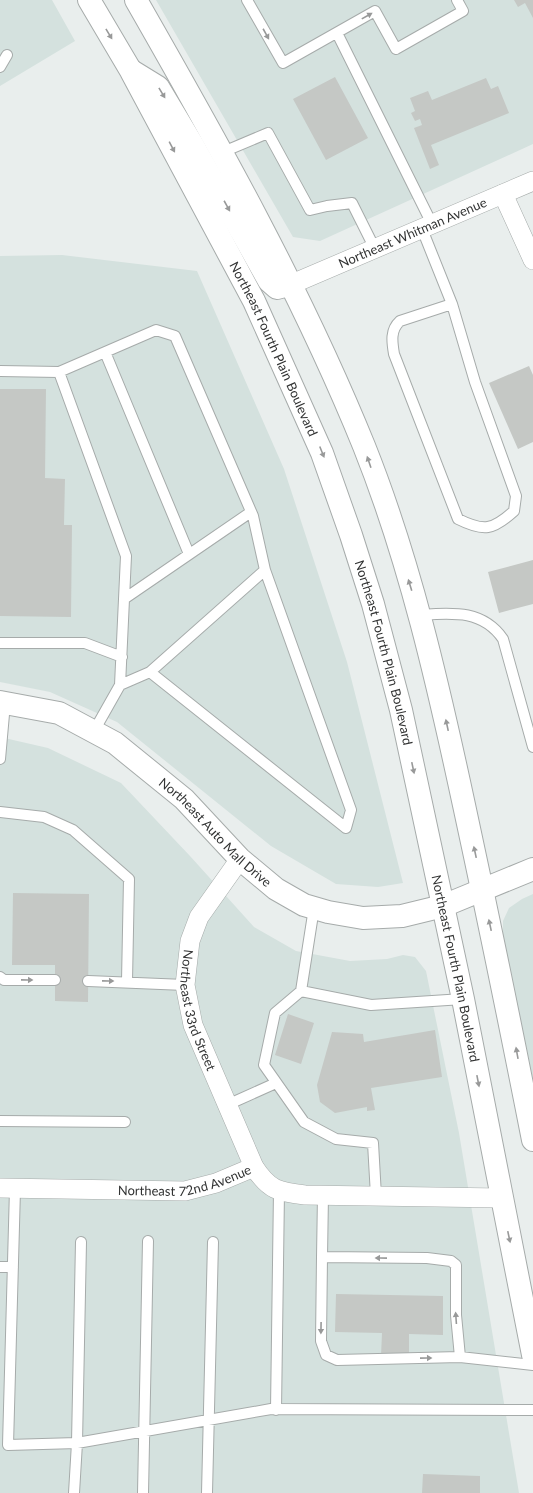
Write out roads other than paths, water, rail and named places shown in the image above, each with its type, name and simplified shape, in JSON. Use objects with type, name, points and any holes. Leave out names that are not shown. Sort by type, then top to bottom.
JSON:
[{"type":"main road","name":"Northeast Fourth Plain Boulevard","points":[[89,0],[131,71],[254,301],[322,453],[368,590],[399,702],[463,999],[533,1355]]},
{"type":"main road","points":[[136,0],[223,152],[292,284],[364,447],[393,529],[419,615],[443,704],[516,1049],[533,1140]]},
{"type":"main road","points":[[131,71],[158,88],[194,147],[269,281],[277,288],[292,284]]},
{"type":"main road","name":"Northeast Auto Mall Drive","points":[[2,703],[59,713],[115,743],[184,799],[240,859],[276,889],[314,908],[363,918],[402,916],[443,906],[533,869]]},
{"type":"street","name":"Northeast Whitman Avenue","points":[[292,284],[533,181]]},
{"type":"street","points":[[503,194],[533,260]]},
{"type":"street","name":"Northeast 33rd Street","points":[[240,859],[199,917],[190,941],[185,985],[193,1026],[254,1167]]},
{"type":"street","name":"Northeast 72nd Avenue","points":[[8,1189],[185,1191],[216,1183],[254,1167],[262,1179],[272,1188],[286,1193],[501,1198]]},
{"type":"lane","points":[[248,0],[282,63],[375,11],[396,49],[463,11],[457,0]]},
{"type":"lane","points":[[337,33],[427,227],[452,304],[475,382],[516,496],[514,511],[492,527],[478,527],[458,518],[394,354],[392,341],[394,326],[400,321],[452,304]]},
{"type":"lane","points":[[0,67],[7,55]]},
{"type":"lane","points":[[223,152],[268,133],[310,210],[352,203],[375,249]]},
{"type":"lane","points":[[0,371],[59,372],[156,330],[175,336],[251,512],[265,570],[351,810],[346,828],[150,672]]},
{"type":"lane","points":[[105,352],[190,554]]},
{"type":"lane","points":[[59,372],[126,556],[120,685],[94,731]]},
{"type":"lane","points":[[124,599],[251,512]]},
{"type":"lane","points":[[120,685],[150,672],[265,570]]},
{"type":"lane","points":[[419,615],[459,613],[495,629],[503,639],[533,747]]},
{"type":"lane","points":[[0,644],[85,643],[122,657]]},
{"type":"lane","points":[[0,759],[2,703]]},
{"type":"lane","points":[[0,812],[44,817],[73,830],[129,879],[127,981]]},
{"type":"lane","points":[[314,908],[301,991],[275,1013],[264,1065],[304,1122],[336,1139],[373,1143],[376,1196]]},
{"type":"lane","points":[[0,977],[4,980],[55,980]]},
{"type":"lane","points":[[88,981],[127,981],[185,985]]},
{"type":"lane","points":[[301,991],[370,1005],[463,999]]},
{"type":"lane","points":[[227,1105],[276,1083]]},
{"type":"lane","points":[[0,1121],[126,1122]]},
{"type":"lane","points":[[8,1189],[13,1267],[8,1445],[77,1443],[276,1410],[533,1410]]},
{"type":"lane","points":[[276,1410],[279,1191]]},
{"type":"lane","points":[[323,1195],[320,1341],[326,1355],[337,1360],[460,1357],[533,1365]]},
{"type":"lane","points":[[143,1493],[148,1241]]},
{"type":"lane","points":[[74,1493],[77,1443],[80,1242]]},
{"type":"lane","points":[[207,1493],[213,1242]]},
{"type":"lane","points":[[322,1257],[427,1258],[451,1260],[456,1265],[456,1316],[460,1357]]},
{"type":"lane","points":[[0,1267],[13,1267]]}]
